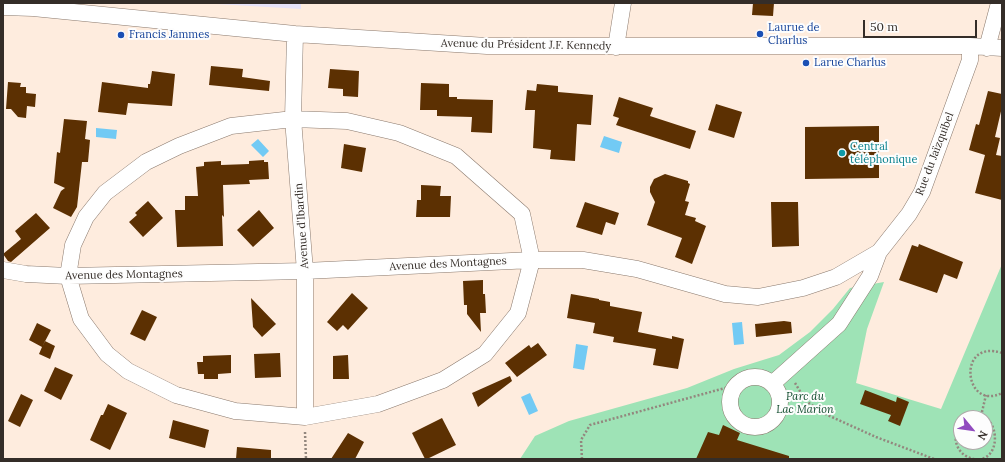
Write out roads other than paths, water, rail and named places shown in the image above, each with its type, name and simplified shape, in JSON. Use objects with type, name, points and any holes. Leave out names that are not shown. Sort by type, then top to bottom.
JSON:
[{"type":"street","points":[[616,47],[623,3]]},
{"type":"street","points":[[995,48],[999,3]]},
{"type":"street","name":"Avenue du Président J.F. Kennedy","points":[[3,7],[33,8],[295,34],[487,46],[970,46],[995,48]]},
{"type":"street","name":"Avenue d'Ibardin","points":[[295,34],[293,118],[305,271],[305,417]]},
{"type":"street","name":"Rue du Jaïzquibel","points":[[879,252],[909,214],[922,192],[970,60],[970,46]]},
{"type":"street","points":[[293,118],[347,121],[399,133],[456,156],[522,214],[532,260],[518,313],[485,354],[443,380],[378,404],[305,417],[235,411],[176,395],[128,371],[107,354],[81,319],[68,276],[72,246],[86,217],[105,193],[146,162],[179,146],[231,126],[293,118]]},
{"type":"street","points":[[772,384],[839,324],[870,276],[879,252]]},
{"type":"street","name":"Avenue des Montagnes","points":[[3,270],[26,274],[68,276],[305,271],[532,260],[583,260],[637,269],[725,294],[758,297],[803,288],[836,277],[879,252]]},
{"type":"street","points":[[758,377],[765,379],[772,384],[780,399],[776,416],[770,422],[762,426],[746,426],[738,421],[730,408],[732,392],[736,385],[742,380],[758,377]]},
{"type":"water","points":[[96,128],[117,130],[116,139],[96,137]]},
{"type":"water","points":[[604,136],[622,142],[619,153],[600,147]]},
{"type":"water","points":[[258,139],[269,151],[263,157],[251,145]]},
{"type":"water","points":[[742,322],[744,344],[734,345],[732,323]]},
{"type":"water","points":[[576,344],[588,346],[584,370],[573,368]]},
{"type":"water","points":[[530,393],[538,411],[529,415],[521,397]]},
{"type":"place","name":"Laurue de Charlus","points":[[760,34]]},
{"type":"place","name":"Francis Jammes","points":[[121,35]]},
{"type":"place","name":"Larue Charlus","points":[[806,63]]},
{"type":"place","name":"Central téléphonique","points":[[842,153]]},
{"type":"park label","name":"Parc du Lac Marion","points":[[805,403]]}]
